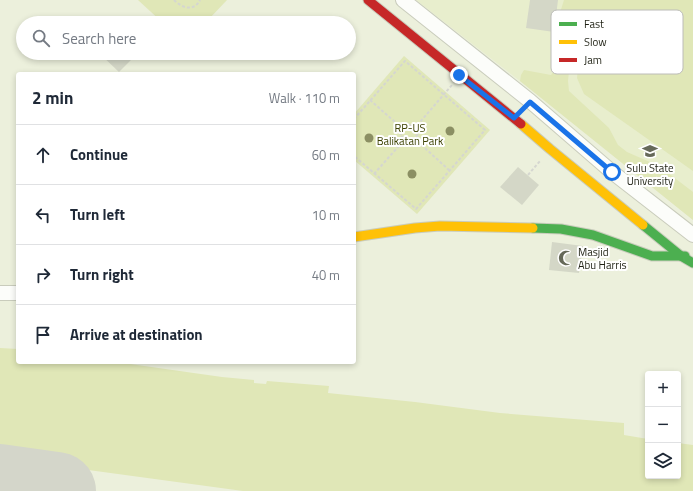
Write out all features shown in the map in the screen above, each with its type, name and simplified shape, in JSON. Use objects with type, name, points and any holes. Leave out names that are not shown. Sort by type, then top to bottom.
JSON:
[{"type":"street","points":[[368,0],[681,256],[693,263]]},
{"type":"street","points":[[403,0],[530,102],[612,172],[693,235]]},
{"type":"street","points":[[514,118],[530,102]]},
{"type":"street","points":[[356,237],[440,226],[561,229],[593,235],[652,256],[693,257]]},
{"type":"street","points":[[0,293],[16,293]]},
{"type":"path","points":[[174,0],[185,8],[192,8],[198,5],[200,0]]},
{"type":"path","points":[[356,117],[405,61],[485,130],[416,210],[356,158]]},
{"type":"path","points":[[414,129],[444,95],[459,75]]},
{"type":"path","points":[[370,100],[404,130]]},
{"type":"path","points":[[409,124],[419,133],[410,143],[400,134],[404,130],[409,124]]},
{"type":"path","points":[[414,138],[450,171]]},
{"type":"path","points":[[374,174],[405,139]]},
{"type":"path","points":[[528,175],[550,149]]},
{"type":"shaded area","name":"Sulu State University","points":[[416,0],[693,0],[693,220],[520,81]]},
{"type":"green space","points":[[138,0],[227,0],[212,16],[155,16]]},
{"type":"green space","points":[[564,0],[693,0],[693,171],[584,94],[577,78],[577,74],[683,74],[683,10],[561,10]]},
{"type":"green space","name":"RP-US Balikatan Park","points":[[404,56],[490,130],[417,214],[356,162],[356,112]]},
{"type":"green space","points":[[524,70],[551,75],[569,74],[569,91],[609,128],[618,145],[627,152],[659,166],[693,192],[693,220],[520,81]]},
{"type":"green space","points":[[0,348],[16,349],[16,364],[130,364],[254,380],[254,383],[266,384],[267,381],[329,386],[328,393],[500,413],[624,423],[624,435],[645,438],[645,479],[681,479],[681,443],[693,445],[693,491],[243,491],[0,458]]},
{"type":"building","points":[[530,0],[558,0],[557,10],[551,10],[551,32],[526,28]]},
{"type":"building","points":[[106,60],[131,60],[119,72]]},
{"type":"building","points":[[518,167],[539,185],[522,205],[500,187]]},
{"type":"building","name":"Masjid Abu Harris","points":[[552,242],[583,246],[579,273],[549,270]]},
{"type":"runway","points":[[0,483],[57,491]]},
{"type":"traffic: fast","points":[[643,225],[681,256],[693,263]]},
{"type":"traffic: fast","points":[[533,228],[561,229],[593,235],[652,256],[685,256]]},
{"type":"traffic: slow","points":[[521,124],[643,225]]},
{"type":"traffic: slow","points":[[356,237],[440,226],[533,228]]},
{"type":"traffic: jam","points":[[368,0],[521,124]]},
{"type":"place","name":"Sulu State University","points":[[650,151]]},
{"type":"place","name":"Masjid Abu Harris","points":[[566,258]]},
{"type":"route","points":[[459,75],[514,118],[530,102],[612,172]]}]
